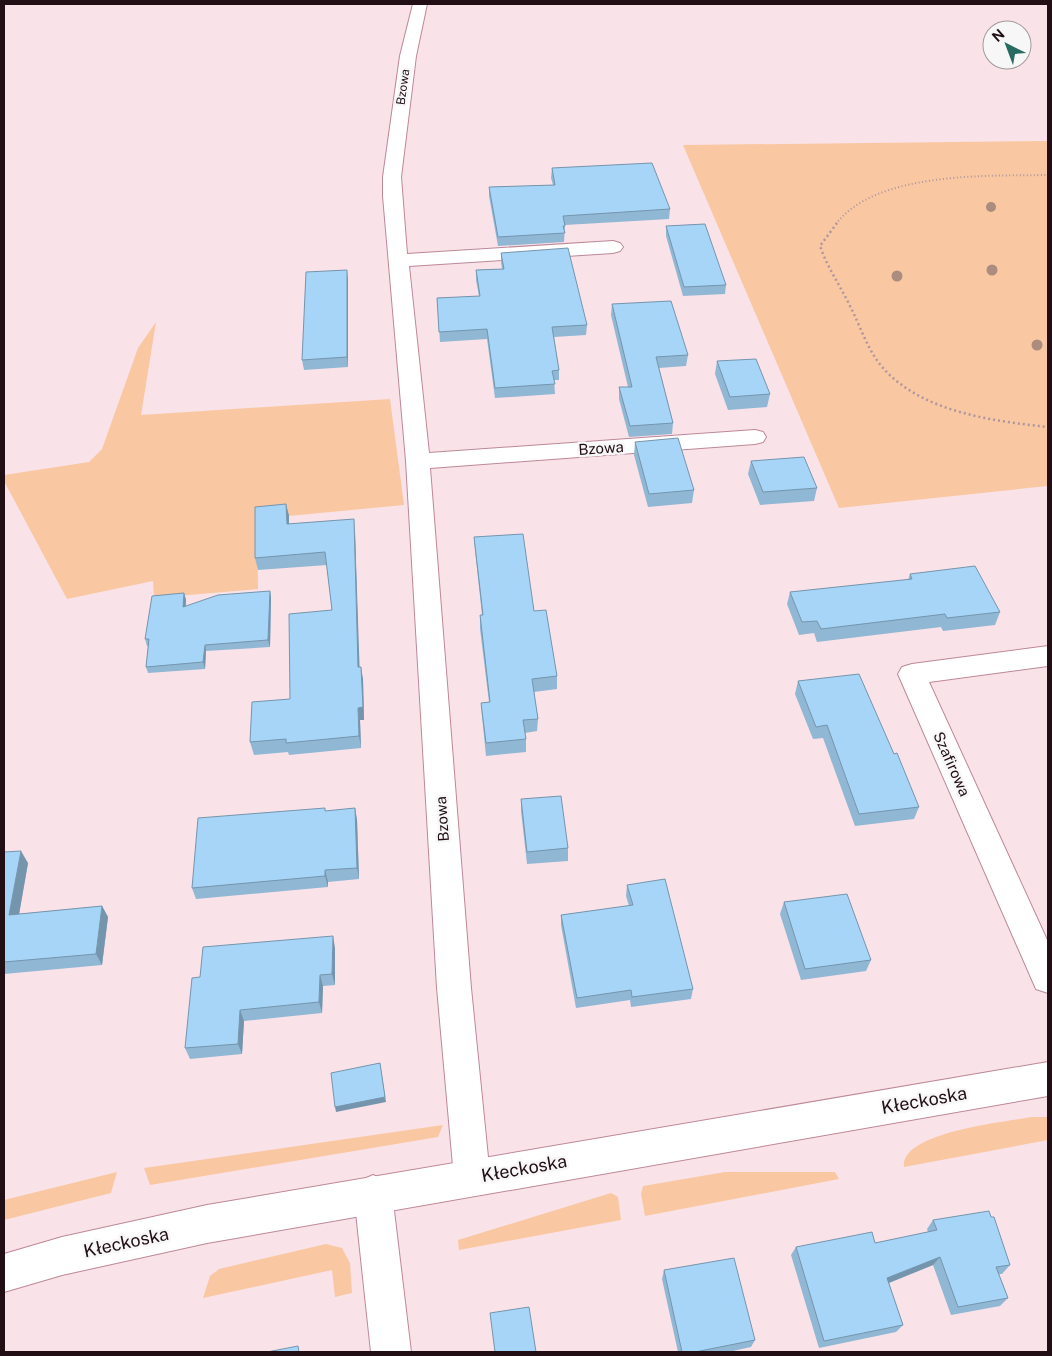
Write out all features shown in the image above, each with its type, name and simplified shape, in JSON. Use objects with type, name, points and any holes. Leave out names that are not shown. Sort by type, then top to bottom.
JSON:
[{"type":"street","name":"Bzowa","points":[[420,4],[408,56],[392,177],[398,261],[418,461],[453,979],[472,1177]]},
{"type":"street","points":[[398,261],[613,247]]},
{"type":"street","name":"Bzowa","points":[[418,461],[755,437]]},
{"type":"street","name":"Szafirowa","points":[[1048,656],[912,674],[1048,978]]},
{"type":"street","name":"Kłeckoska","points":[[4,1273],[62,1256],[207,1224],[1048,1079]]},
{"type":"street","points":[[373,1194],[391,1352]]},
{"type":"path","points":[[1048,176],[957,177],[928,180],[900,187],[875,196],[839,220],[820,246],[883,368],[908,390],[939,404],[978,416],[1009,424],[1048,427]]},
{"type":"shaded area","points":[[1048,141],[1048,486],[839,508],[683,145]]},
{"type":"shaded area","points":[[156,322],[141,415],[390,399],[404,505],[257,519],[258,589],[154,598],[153,581],[67,599],[4,481],[4,475],[89,462],[102,449],[138,348]]},
{"type":"shaded area","points":[[1031,1117],[1048,1117],[1048,1140],[904,1167],[907,1155],[919,1145],[936,1137],[978,1126]]},
{"type":"shaded area","points":[[443,1125],[438,1137],[150,1185],[144,1168]]},
{"type":"shaded area","points":[[117,1172],[111,1193],[4,1220],[4,1200]]},
{"type":"shaded area","points":[[725,1172],[835,1172],[839,1179],[645,1216],[641,1194],[643,1186]]},
{"type":"shaded area","points":[[611,1193],[618,1197],[621,1220],[459,1250],[458,1240]]},
{"type":"shaded area","points":[[326,1244],[342,1248],[350,1263],[352,1293],[335,1297],[332,1270],[203,1298],[210,1276],[219,1269]]},
{"type":"building","points":[[652,163],[670,209],[563,216],[565,233],[498,237],[489,187],[555,185],[552,168]]},
{"type":"building","points":[[705,224],[726,285],[684,287],[666,226]]},
{"type":"building","points":[[568,248],[587,325],[552,327],[559,370],[552,371],[555,384],[495,388],[487,329],[439,332],[437,298],[480,296],[476,270],[504,269],[501,253]]},
{"type":"building","points":[[347,270],[347,357],[302,360],[306,272]]},
{"type":"building","points":[[671,301],[688,355],[656,357],[673,423],[630,426],[619,387],[632,387],[612,304]]},
{"type":"building","points":[[756,359],[770,394],[730,397],[717,361]]},
{"type":"building","points":[[678,438],[694,490],[649,494],[635,442]]},
{"type":"building","points":[[804,457],[817,488],[763,492],[751,461]]},
{"type":"building","points":[[286,504],[287,524],[354,519],[358,667],[361,667],[363,707],[358,708],[359,736],[286,743],[286,739],[250,742],[252,702],[290,699],[289,614],[332,610],[325,552],[255,558],[255,507]]},
{"type":"building","points":[[523,534],[534,611],[546,610],[557,676],[532,679],[538,719],[523,720],[526,739],[486,743],[481,703],[490,702],[480,615],[483,615],[474,537]]},
{"type":"building","points":[[975,566],[1000,612],[947,618],[945,614],[821,629],[817,621],[802,622],[790,592],[912,579],[910,574]]},
{"type":"building","points":[[270,591],[268,640],[205,645],[203,662],[146,667],[149,639],[145,639],[152,596],[184,593],[183,607],[218,595]]},
{"type":"building","points":[[859,674],[894,754],[897,753],[919,807],[859,814],[827,725],[816,727],[798,681]]},
{"type":"building","points":[[561,796],[568,848],[527,852],[521,799]]},
{"type":"building","points":[[325,808],[325,811],[355,808],[357,868],[325,870],[325,876],[192,888],[198,818]]},
{"type":"building","points":[[21,851],[9,915],[102,906],[96,954],[4,962],[4,852]]},
{"type":"building","points":[[665,879],[693,989],[632,997],[631,990],[577,998],[561,915],[633,905],[627,885]]},
{"type":"building","points":[[847,894],[871,960],[805,969],[784,902]]},
{"type":"building","points":[[333,936],[332,974],[320,975],[319,1002],[240,1010],[238,1044],[185,1048],[192,978],[200,977],[203,947]]},
{"type":"building","points":[[380,1063],[385,1097],[335,1107],[331,1073]]},
{"type":"building","points":[[989,1211],[991,1217],[994,1217],[1010,1265],[996,1267],[1008,1298],[958,1307],[940,1257],[887,1278],[903,1325],[824,1341],[796,1247],[872,1232],[875,1243],[937,1230],[933,1220]]},
{"type":"building","points":[[734,1258],[755,1340],[695,1352],[682,1352],[664,1270]]},
{"type":"building","points":[[529,1307],[536,1352],[495,1352],[490,1313]]},
{"type":"building","points":[[298,1346],[299,1352],[267,1352]]}]
